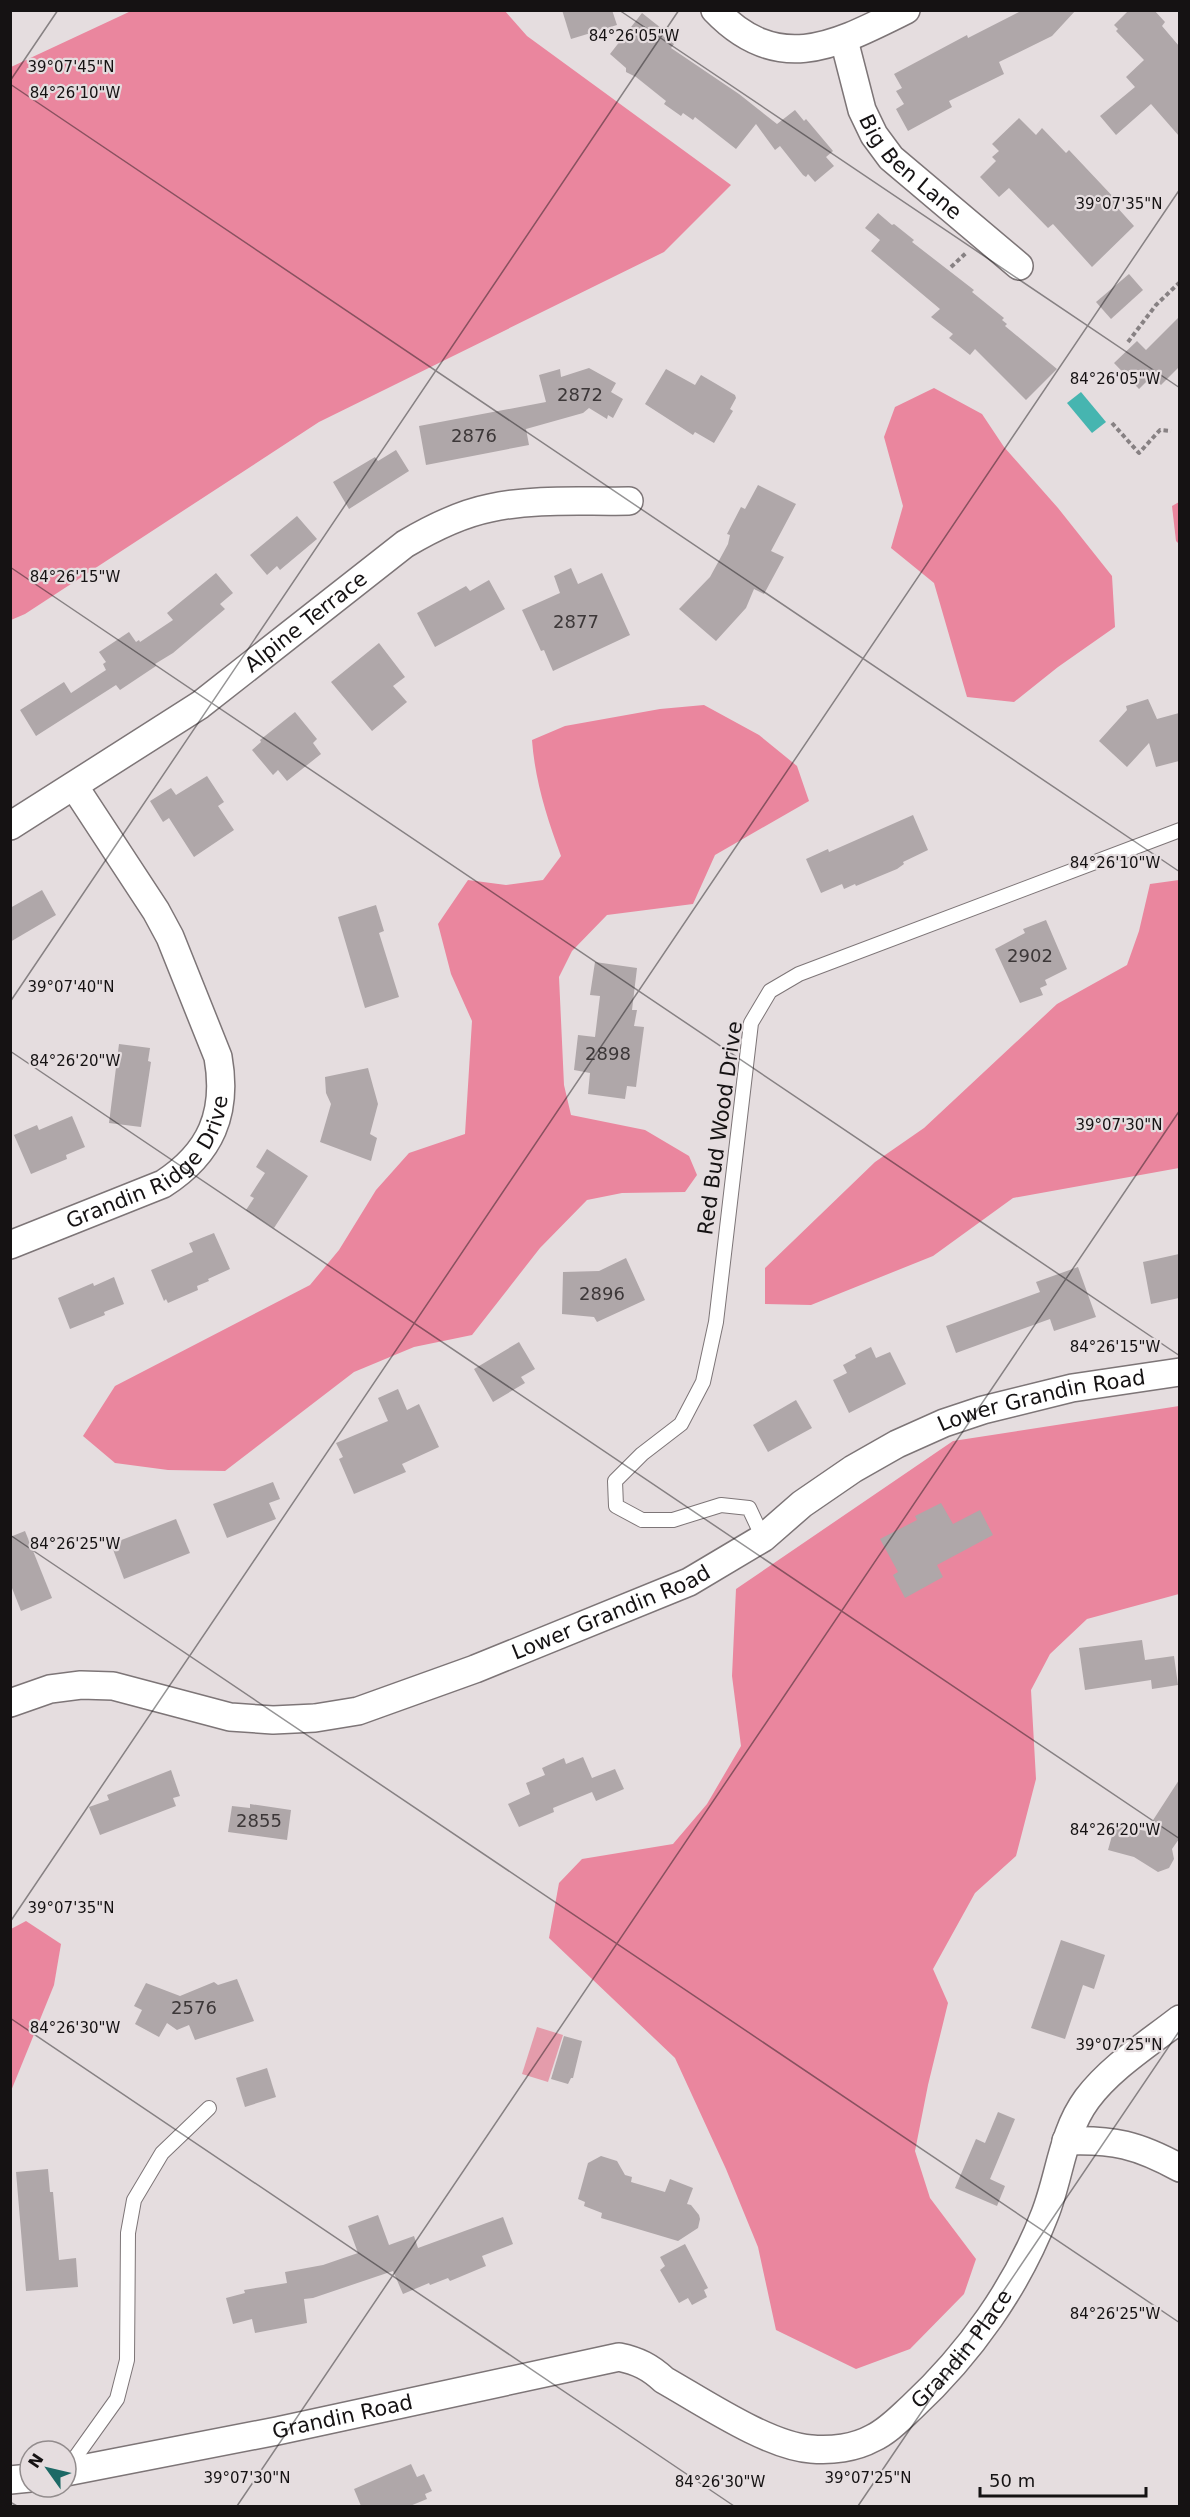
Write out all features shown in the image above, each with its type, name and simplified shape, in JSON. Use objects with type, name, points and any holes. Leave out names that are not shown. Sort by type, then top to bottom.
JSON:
[{"type":"street","points":[[715,10],[727,23],[746,36],[770,46],[795,50],[822,47],[844,40],[906,10]]},
{"type":"street","name":"Big Ben Lane","points":[[844,40],[862,110],[874,135],[891,158],[1020,266]]},
{"type":"street","name":"Alpine Terrace","points":[[10,826],[200,705],[405,544],[432,528],[460,516],[520,503],[629,501]]},
{"type":"street","name":"Grandin Ridge Drive","points":[[10,1245],[163,1184],[181,1173],[196,1158],[208,1140],[221,1100],[218,1057],[170,937],[150,902],[74,786]]},
{"type":"street","name":"Lower Grandin Road","points":[[10,1703],[50,1689],[81,1685],[113,1686],[230,1717],[273,1720],[304,1719],[357,1711],[475,1669],[689,1582],[763,1538],[802,1504],[853,1469],[897,1444],[944,1423],[983,1410],[1072,1388],[1179,1372]]},
{"type":"street","name":"Grandin Place","points":[[619,2357],[636,2360],[651,2368],[664,2380],[770,2438],[790,2446],[832,2449],[853,2446],[873,2438],[891,2427],[930,2391],[965,2351],[996,2308],[1023,2262],[1046,2214],[1066,2141],[1087,2099],[1108,2076],[1179,2019]]},
{"type":"street","points":[[1066,2141],[1099,2140],[1131,2146],[1179,2168]]},
{"type":"street","name":"Grandin Road","points":[[78,2469],[277,2431],[619,2357]]},
{"type":"lane","name":"Red Bud Wood Drive","points":[[763,1538],[749,1508],[721,1505],[673,1520],[642,1520],[616,1506],[615,1481],[642,1454],[681,1424],[703,1382],[716,1322],[752,1023],[770,991],[799,975],[1179,830]]},
{"type":"lane","points":[[78,2454],[117,2399],[127,2360],[128,2233],[134,2200],[162,2153],[209,2108]]},
{"type":"path","points":[[951,267],[969,250]]},
{"type":"path","points":[[1128,342],[1156,305],[1179,282]]},
{"type":"path","points":[[1112,423],[1139,453],[1160,430],[1171,431]]},
{"type":"shaded area","points":[[131,11],[505,11],[527,36],[731,185],[664,252],[319,422],[25,614],[11,620],[11,67]]},
{"type":"shaded area","points":[[934,388],[982,414],[1004,447],[1058,508],[1112,576],[1115,627],[1058,667],[1014,702],[967,697],[934,583],[891,548],[903,506],[884,437],[895,407]]},
{"type":"shaded area","points":[[1179,502],[1179,544],[1176,541],[1172,506]]},
{"type":"shaded area","points":[[704,705],[759,735],[797,766],[809,801],[715,855],[693,904],[607,915],[572,951],[559,977],[564,1085],[571,1115],[645,1130],[689,1156],[697,1175],[685,1192],[622,1193],[587,1200],[540,1248],[472,1335],[414,1347],[354,1372],[225,1471],[168,1470],[115,1463],[83,1436],[115,1386],[310,1285],[339,1250],[376,1190],[409,1153],[465,1134],[472,1021],[451,974],[438,924],[468,880],[506,885],[543,880],[561,856],[542,799],[532,740],[565,726],[660,709]]},
{"type":"shaded area","points":[[1179,880],[1179,1168],[1013,1198],[933,1256],[811,1305],[765,1304],[765,1268],[875,1162],[924,1128],[1057,1004],[1127,965],[1139,931],[1150,884]]},
{"type":"shaded area","points":[[1179,1406],[1179,1594],[1087,1619],[1050,1654],[1031,1690],[1036,1779],[1016,1856],[975,1893],[933,1969],[948,2003],[915,2151],[930,2198],[976,2259],[964,2294],[910,2349],[856,2369],[776,2330],[758,2247],[726,2169],[675,2058],[549,1938],[559,1883],[582,1859],[673,1844],[707,1804],[741,1746],[732,1676],[736,1589],[953,1441]]},
{"type":"shaded area","points":[[26,1921],[61,1944],[54,1985],[11,2091],[11,1929]]},
{"type":"shaded area","points":[[537,2027],[563,2035],[548,2082],[522,2074]]},
{"type":"water","points":[[1081,392],[1106,422],[1092,433],[1067,403]]},
{"type":"building","points":[[562,10],[612,10],[617,25],[571,39]]},
{"type":"building","points":[[1023,10],[1076,10],[1052,36],[999,62],[1004,74],[949,101],[952,107],[908,131],[896,109],[904,104],[896,91],[902,88],[894,74],[967,35],[968,38]]},
{"type":"building","points":[[1129,10],[1154,10],[1165,22],[1162,26],[1179,46],[1179,136],[1151,104],[1116,135],[1100,116],[1135,87],[1126,77],[1144,60],[1116,31],[1118,29],[1114,25]]},
{"type":"building","points":[[642,13],[666,32],[663,36],[674,44],[671,48],[739,94],[777,124],[795,110],[804,121],[806,119],[833,151],[826,157],[834,166],[815,182],[808,174],[806,177],[803,175],[780,146],[775,150],[756,124],[736,149],[695,117],[693,120],[683,113],[681,116],[664,104],[666,101],[636,77],[626,72],[626,68],[610,54]]},
{"type":"building","points":[[1019,118],[1036,135],[1042,128],[1066,153],[1069,150],[1118,202],[1115,205],[1134,226],[1092,267],[1053,224],[1048,228],[1009,188],[999,197],[980,177],[996,161],[992,157],[999,151],[992,144]]},
{"type":"building","points":[[878,213],[974,290],[972,292],[1004,318],[1002,320],[1007,324],[1005,326],[1057,369],[1026,400],[975,349],[970,355],[949,338],[953,334],[931,317],[940,309],[871,251],[880,240],[865,228]]},
{"type":"building","points":[[1129,274],[1143,290],[1111,319],[1096,302]]},
{"type":"building","points":[[1179,317],[1179,367],[1161,385],[1152,376],[1139,389],[1114,363],[1137,341],[1146,350]]},
{"type":"building","points":[[589,368],[616,383],[611,392],[623,399],[613,418],[608,415],[607,419],[589,408],[583,413],[526,429],[529,445],[426,465],[419,426],[546,402],[539,375],[560,369],[561,377]]},
{"type":"building","points":[[666,369],[695,385],[701,375],[735,395],[736,398],[730,409],[733,411],[714,443],[695,432],[693,435],[645,404]]},
{"type":"building","points":[[396,450],[409,471],[349,509],[333,482],[375,457],[378,461]]},
{"type":"building","points":[[758,485],[796,504],[771,551],[784,557],[764,594],[754,589],[746,608],[716,641],[679,609],[710,577],[728,544],[730,535],[727,534],[741,507],[745,509]]},
{"type":"building","points":[[297,516],[317,539],[280,570],[277,566],[267,575],[250,555]]},
{"type":"building","points":[[571,568],[578,584],[602,573],[630,635],[553,671],[522,610],[560,593],[554,576]]},
{"type":"building","points":[[216,573],[233,593],[220,604],[225,609],[173,653],[155,664],[156,666],[120,690],[116,685],[36,736],[20,710],[64,682],[71,693],[106,670],[103,664],[106,662],[99,652],[129,632],[136,642],[139,640],[140,642],[173,620],[167,613]]},
{"type":"building","points":[[489,580],[505,609],[435,647],[417,613],[466,586],[470,591]]},
{"type":"building","points":[[379,643],[405,677],[393,686],[407,702],[372,731],[331,682]]},
{"type":"building","points":[[1148,699],[1157,719],[1179,713],[1179,761],[1156,767],[1149,743],[1127,767],[1099,741],[1127,710],[1126,706]]},
{"type":"building","points":[[295,712],[317,739],[313,743],[321,754],[287,781],[278,770],[273,775],[252,750],[261,742],[260,740]]},
{"type":"building","points":[[207,776],[224,802],[218,806],[234,830],[194,857],[169,818],[163,822],[150,801],[171,788],[176,795]]},
{"type":"building","points":[[913,815],[928,850],[903,862],[904,864],[897,869],[856,886],[855,884],[844,889],[842,884],[821,893],[806,859],[828,849],[829,852]]},
{"type":"building","points":[[42,890],[56,915],[10,942],[10,908]]},
{"type":"building","points":[[376,905],[384,931],[379,933],[399,997],[365,1008],[338,917]]},
{"type":"building","points":[[1046,920],[1067,969],[1045,980],[1047,985],[1040,988],[1043,995],[1020,1003],[995,949],[1025,933],[1023,929]]},
{"type":"building","points":[[595,962],[637,968],[632,1010],[637,1010],[634,1026],[644,1027],[636,1087],[627,1086],[625,1099],[588,1094],[590,1073],[574,1070],[578,1035],[595,1037],[600,996],[590,995]]},
{"type":"building","points":[[119,1044],[150,1048],[148,1061],[151,1062],[141,1127],[109,1123]]},
{"type":"building","points":[[368,1068],[378,1104],[370,1134],[377,1138],[371,1161],[320,1142],[331,1104],[326,1093],[325,1077]]},
{"type":"building","points":[[72,1116],[85,1147],[66,1155],[67,1159],[31,1174],[14,1135],[37,1125],[39,1130]]},
{"type":"building","points":[[267,1149],[308,1176],[274,1228],[246,1210],[254,1198],[250,1196],[265,1173],[256,1167]]},
{"type":"building","points":[[214,1233],[230,1269],[197,1286],[198,1290],[168,1303],[166,1299],[164,1301],[151,1270],[193,1252],[189,1243]]},
{"type":"building","points":[[1179,1254],[1179,1298],[1151,1304],[1143,1262]]},
{"type":"building","points":[[626,1258],[645,1300],[597,1322],[594,1317],[562,1314],[563,1272],[599,1271]]},
{"type":"building","points":[[1078,1267],[1096,1317],[1054,1331],[1050,1319],[956,1353],[946,1326],[1040,1292],[1036,1282]]},
{"type":"building","points":[[114,1277],[124,1304],[104,1312],[105,1315],[70,1329],[58,1298]]},
{"type":"building","points":[[519,1342],[535,1369],[521,1377],[525,1383],[493,1402],[474,1369]]},
{"type":"building","points":[[871,1347],[876,1358],[890,1352],[906,1384],[849,1413],[833,1380],[847,1373],[843,1365],[856,1358],[855,1355]]},
{"type":"building","points":[[398,1389],[407,1410],[419,1404],[439,1447],[402,1464],[406,1472],[354,1494],[339,1459],[343,1457],[336,1443],[388,1421],[378,1398]]},
{"type":"building","points":[[796,1400],[812,1428],[768,1452],[753,1425]]},
{"type":"building","points":[[273,1482],[280,1499],[269,1503],[276,1519],[227,1538],[213,1504]]},
{"type":"building","points":[[941,1503],[953,1524],[980,1510],[993,1535],[937,1565],[943,1577],[905,1598],[893,1575],[898,1572],[880,1539],[917,1520],[915,1516]]},
{"type":"building","points":[[176,1519],[190,1553],[124,1579],[111,1544]]},
{"type":"building","points":[[25,1531],[52,1598],[21,1611],[10,1583],[10,1537]]},
{"type":"building","points":[[1142,1640],[1145,1660],[1174,1656],[1178,1685],[1152,1689],[1151,1680],[1085,1690],[1079,1648]]},
{"type":"building","points":[[583,1757],[592,1778],[615,1769],[624,1789],[596,1801],[592,1792],[553,1808],[554,1812],[519,1827],[508,1804],[530,1794],[526,1783],[545,1775],[542,1768],[564,1758],[566,1764]]},
{"type":"building","points":[[171,1770],[180,1796],[173,1798],[176,1806],[100,1835],[89,1807],[109,1800],[107,1795]]},
{"type":"building","points":[[1179,1780],[1179,1839],[1172,1849],[1174,1859],[1169,1868],[1158,1872],[1134,1857],[1108,1850],[1115,1825],[1146,1831]]},
{"type":"building","points":[[250,1804],[291,1810],[287,1840],[228,1832],[232,1806],[250,1808]]},
{"type":"building","points":[[1061,1940],[1105,1955],[1094,1989],[1083,1985],[1065,2039],[1031,2028]]},
{"type":"building","points":[[237,1979],[254,2021],[195,2040],[189,2025],[177,2030],[167,2023],[159,2037],[135,2024],[142,2010],[134,2006],[146,1983],[180,1996],[214,1982],[218,1985]]},
{"type":"building","points":[[564,2036],[582,2041],[573,2078],[568,2084],[551,2079]]},
{"type":"building","points":[[267,2068],[276,2097],[245,2107],[236,2078]]},
{"type":"building","points":[[998,2112],[1015,2119],[990,2179],[1005,2186],[997,2206],[955,2188],[976,2139],[985,2143]]},
{"type":"building","points":[[601,2156],[617,2161],[625,2175],[632,2177],[631,2182],[665,2192],[670,2179],[693,2188],[687,2204],[691,2205],[699,2215],[698,2228],[678,2241],[601,2218],[602,2213],[584,2206],[585,2202],[578,2199],[588,2163]]},
{"type":"building","points":[[48,2169],[50,2192],[53,2192],[59,2260],[76,2258],[78,2287],[26,2291],[16,2172]]},
{"type":"building","points":[[378,2215],[389,2245],[414,2236],[418,2248],[503,2217],[513,2244],[482,2256],[486,2266],[450,2281],[448,2278],[430,2285],[429,2283],[403,2294],[393,2271],[304,2299],[307,2323],[255,2333],[252,2319],[233,2324],[226,2298],[245,2293],[244,2290],[287,2283],[285,2272],[323,2265],[358,2253],[348,2226]]},
{"type":"building","points":[[685,2244],[708,2288],[704,2290],[707,2297],[692,2305],[688,2298],[679,2303],[660,2270],[665,2266],[660,2257]]},
{"type":"building","points":[[411,2464],[417,2477],[424,2474],[432,2491],[425,2494],[427,2499],[410,2506],[361,2506],[354,2489]]}]
